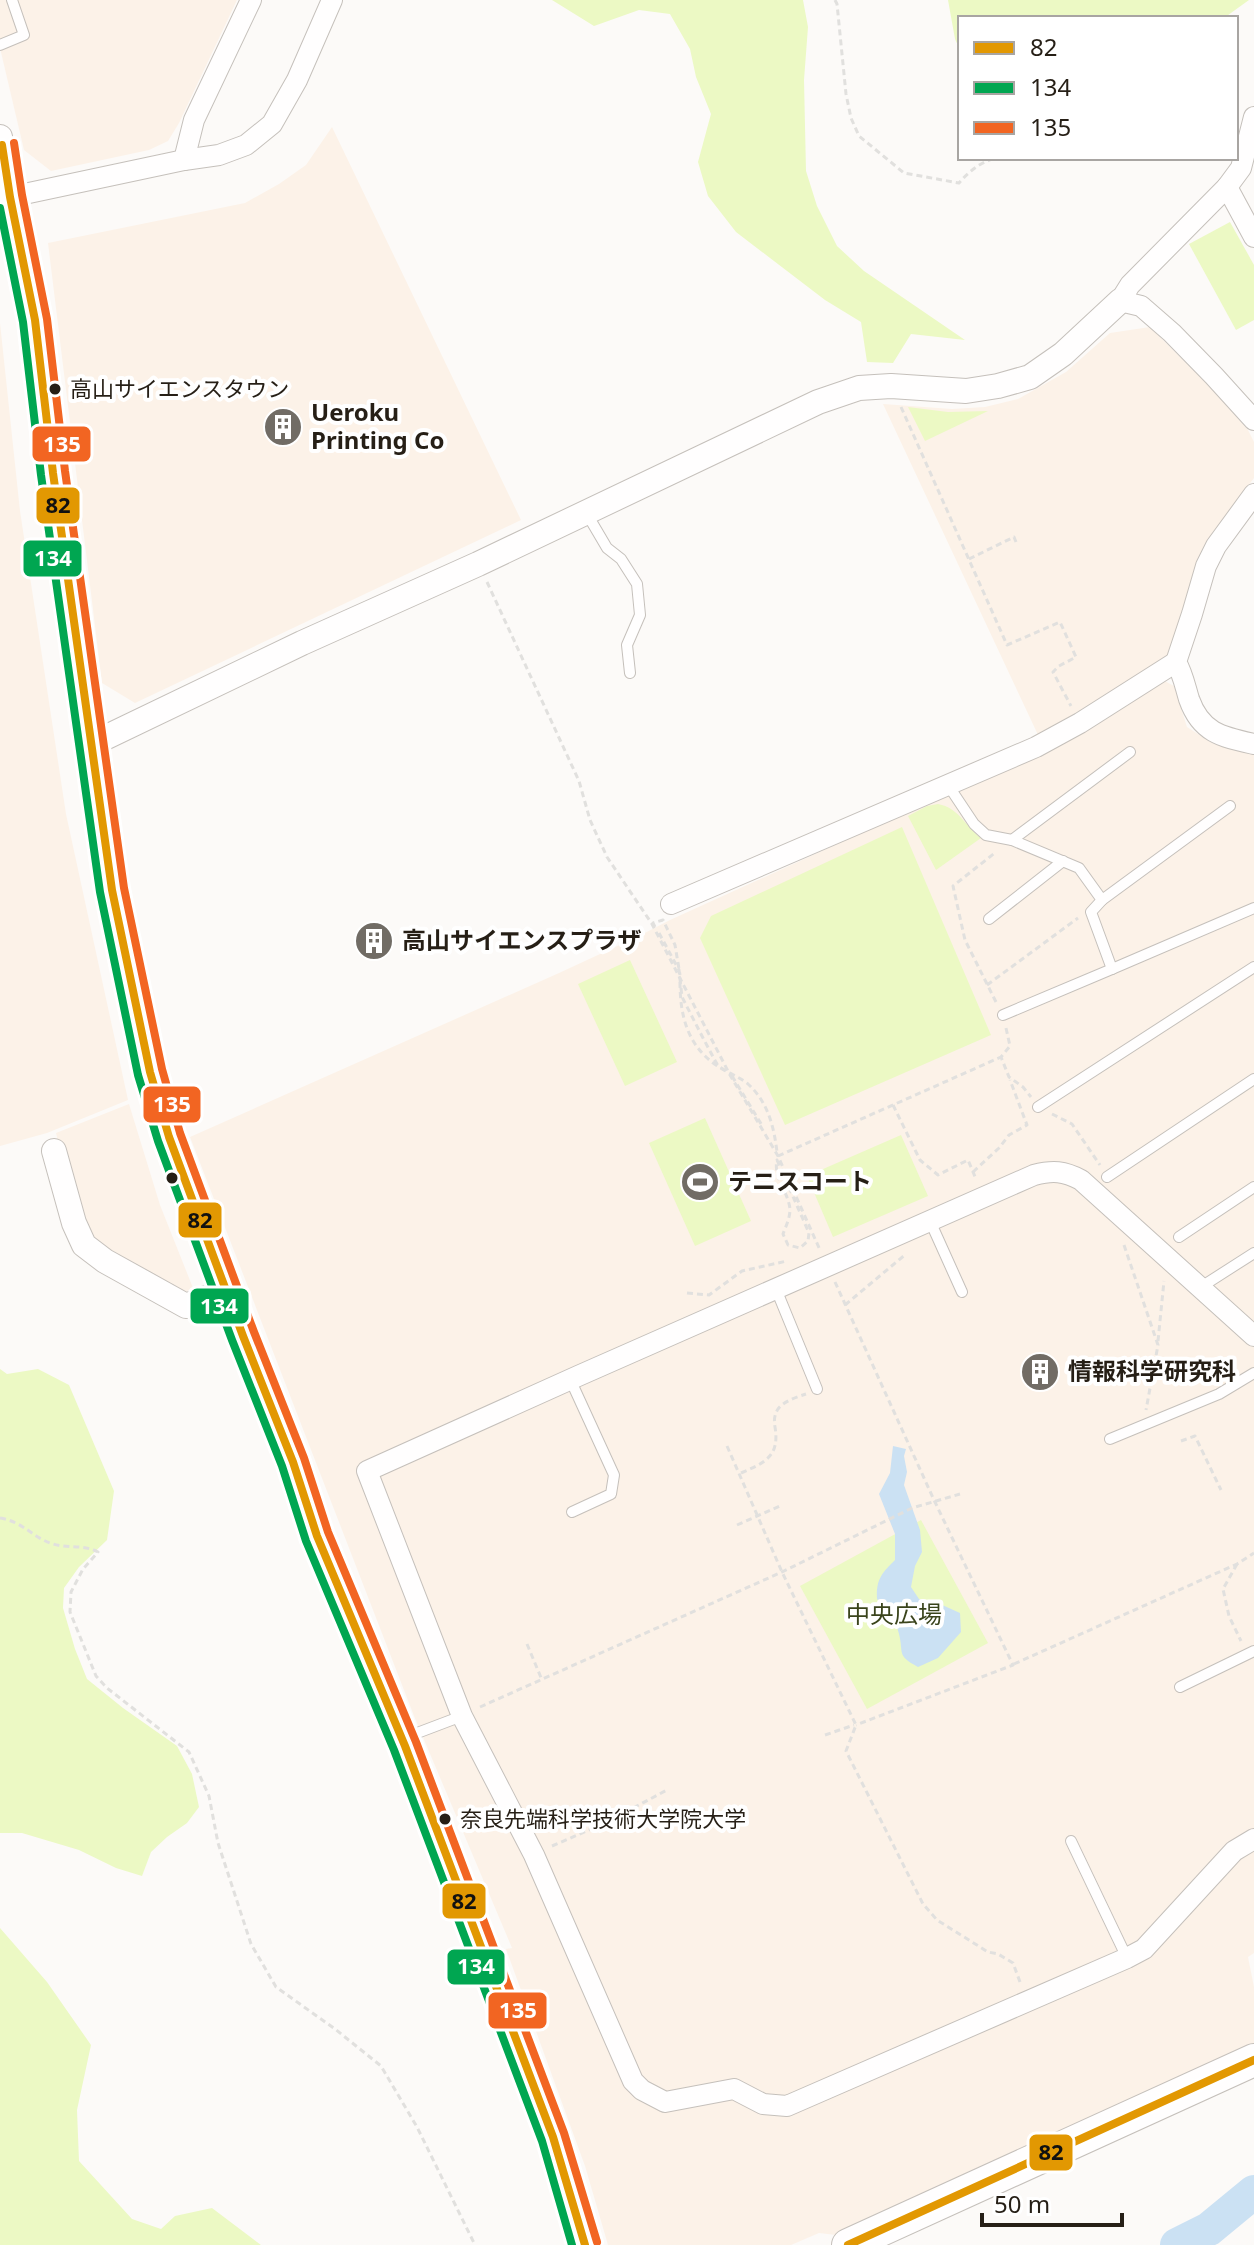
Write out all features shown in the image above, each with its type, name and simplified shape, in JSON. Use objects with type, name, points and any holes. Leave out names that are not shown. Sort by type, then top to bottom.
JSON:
[{"type":"highway","points":[[848,2245],[1254,2060]]},
{"type":"street","points":[[184,160],[194,120],[251,0]]},
{"type":"street","points":[[5,200],[219,155],[246,145],[272,124],[297,80],[332,0]]},
{"type":"street","points":[[92,744],[818,402],[859,388],[891,386],[966,391],[1030,377],[1063,354],[1120,301],[1130,285],[1227,187],[1241,168],[1254,117]]},
{"type":"street","points":[[1,141],[5,200],[35,320],[53,473],[112,890],[150,1072],[169,1137],[293,1462],[317,1536],[402,1739],[553,2137],[585,2245]]},
{"type":"street","points":[[1227,187],[1254,237]]},
{"type":"street","points":[[1120,301],[1141,306],[1172,333],[1254,420]]},
{"type":"street","points":[[671,904],[1036,747],[1176,662],[1206,566],[1216,546],[1254,494]]},
{"type":"street","points":[[1176,662],[1200,722],[1221,737],[1254,744]]},
{"type":"street","points":[[54,1151],[74,1223],[84,1245],[105,1261],[186,1306],[226,1290]]},
{"type":"street","points":[[1254,1336],[1081,1180],[1066,1172],[1051,1171],[1034,1175],[367,1471],[462,1716],[534,1855],[633,2081],[642,2090],[665,2102],[734,2089],[763,2104],[787,2106],[1127,1958],[1144,1949],[1234,1851],[1254,1839]]},
{"type":"lane","points":[[0,45],[24,35],[12,0]]},
{"type":"lane","points":[[586,512],[607,548],[621,559],[637,584],[640,615],[627,645],[630,673]]},
{"type":"lane","points":[[1012,840],[1130,752]]},
{"type":"lane","points":[[948,785],[974,824],[986,835],[1012,840],[1079,868],[1102,900]]},
{"type":"lane","points":[[1112,969],[1091,912],[1102,900],[1230,806]]},
{"type":"lane","points":[[989,919],[1063,861]]},
{"type":"lane","points":[[1003,1015],[1254,908]]},
{"type":"lane","points":[[1038,1107],[1254,967]]},
{"type":"lane","points":[[1107,1177],[1254,1079]]},
{"type":"lane","points":[[1179,1237],[1254,1187]]},
{"type":"lane","points":[[926,1223],[962,1292]]},
{"type":"lane","points":[[1201,1287],[1254,1253]]},
{"type":"lane","points":[[776,1289],[817,1389]]},
{"type":"lane","points":[[1110,1439],[1219,1394],[1254,1373]]},
{"type":"lane","points":[[570,1379],[614,1475],[611,1494],[572,1512]]},
{"type":"lane","points":[[1180,1687],[1248,1653]]},
{"type":"lane","points":[[402,1739],[462,1716]]},
{"type":"lane","points":[[1071,1841],[1127,1958]]},
{"type":"path","points":[[835,0],[846,94],[859,136],[904,173],[959,183],[969,172],[988,160]]},
{"type":"path","points":[[891,386],[1007,645],[1060,622],[1076,657],[1053,672],[1080,723]]},
{"type":"path","points":[[969,559],[1014,537],[1016,542]]},
{"type":"path","points":[[478,564],[579,781],[590,820],[607,857],[652,924],[730,1075],[777,1156],[809,1233],[808,1241],[797,1248],[787,1244],[783,1234],[790,1209],[776,1173],[777,1156],[775,1134],[770,1115],[749,1085],[734,1075],[724,1070],[714,1064],[699,1050],[687,1032],[680,1002],[680,989],[680,977],[680,964],[675,945],[663,920],[653,923],[679,970],[680,980],[680,990],[682,997],[703,1038],[718,1066],[730,1074],[733,1076],[777,1156],[1013,1665]]},
{"type":"path","points":[[987,985],[1082,915],[1091,912]]},
{"type":"path","points":[[777,1156],[1001,1057]]},
{"type":"path","points":[[973,1172],[1009,1135],[1027,1125],[1009,1077]]},
{"type":"path","points":[[893,1105],[920,1160],[938,1175],[968,1160]]},
{"type":"path","points":[[1111,1206],[1158,1345]]},
{"type":"path","points":[[845,1305],[907,1253],[921,1236],[926,1223]]},
{"type":"path","points":[[1143,1426],[1158,1345],[1166,1257]]},
{"type":"path","points":[[687,1293],[709,1295],[742,1271],[790,1261]]},
{"type":"path","points":[[739,1473],[772,1455],[777,1441],[774,1419],[779,1407],[817,1389]]},
{"type":"path","points":[[1181,1441],[1195,1436],[1221,1490]]},
{"type":"path","points":[[727,1446],[782,1572],[856,1725],[846,1751],[923,1904],[937,1920],[988,1952],[1013,1963],[1025,2001]]},
{"type":"path","points":[[462,1716],[782,1572],[889,1519],[934,1500],[960,1494]]},
{"type":"path","points":[[737,1525],[780,1506]]},
{"type":"path","points":[[0,1518],[16,1521],[53,1544],[83,1546],[98,1552],[83,1569],[71,1592],[70,1602],[70,1612],[96,1676],[189,1752],[209,1796],[218,1843],[251,1944],[276,1987],[381,2066],[417,2127],[475,2245]]},
{"type":"path","points":[[825,1735],[1013,1665],[1237,1564],[1254,1553]]},
{"type":"path","points":[[1237,1564],[1223,1589],[1229,1616],[1248,1653]]},
{"type":"path","points":[[527,1644],[542,1680]]},
{"type":"path","points":[[534,1855],[603,1824],[667,1790]]},
{"type":"shaded area","points":[[0,0],[237,0],[168,141],[149,150],[51,171],[24,150],[0,48]]},
{"type":"shaded area","points":[[332,127],[521,520],[135,703],[102,683],[48,243],[245,203],[306,165]]},
{"type":"shaded area","points":[[0,323],[20,511],[66,814],[128,1100],[47,1133],[0,1146]]},
{"type":"shaded area","points":[[1150,327],[1248,430],[1254,442],[1254,478],[1220,523],[1199,560],[1165,662],[1039,737],[883,404],[952,409],[985,407],[1018,399],[1066,372],[1110,333]]},
{"type":"shaded area","name":"奈良先端科学技術大学院大学","points":[[1161,679],[1174,686],[1187,727],[1212,743],[1254,754],[1254,1953],[1248,1957],[1254,1987],[1254,2046],[836,2235],[819,2233],[791,2245],[608,2245],[585,2166],[506,1949],[512,1948],[414,1716],[190,1137],[559,973],[1033,755]]},
{"type":"shaded area","points":[[129,1104],[160,1205],[193,1288],[184,1293],[89,1240],[75,1210],[56,1133]]},
{"type":"green space","points":[[552,0],[803,0],[808,27],[804,80],[806,171],[817,206],[837,246],[864,271],[965,340],[911,334],[893,363],[867,362],[861,322],[825,300],[736,232],[708,196],[698,162],[711,114],[696,77],[690,49],[670,14],[639,10],[594,26]]},
{"type":"green space","points":[[948,0],[1249,0],[1227,16],[958,16],[958,46]]},
{"type":"green space","points":[[1230,222],[1254,265],[1254,320],[1236,330],[1189,244]]},
{"type":"green space","points":[[908,407],[948,412],[988,411],[925,441]]},
{"type":"green space","points":[[938,804],[957,813],[981,838],[936,870],[908,816]]},
{"type":"green space","points":[[902,827],[991,1035],[785,1125],[700,938],[711,916]]},
{"type":"green space","points":[[630,960],[677,1062],[625,1086],[578,984]]},
{"type":"green space","name":"テニスコート","points":[[705,1118],[751,1221],[695,1246],[649,1143]]},
{"type":"green space","points":[[901,1135],[928,1196],[833,1237],[807,1176]]},
{"type":"green space","points":[[0,1369],[7,1374],[38,1369],[69,1385],[114,1491],[107,1540],[79,1567],[64,1588],[63,1608],[87,1679],[177,1746],[192,1774],[199,1807],[187,1823],[151,1852],[142,1876],[116,1868],[79,1850],[22,1833],[0,1833]]},
{"type":"green space","name":"中央広場","points":[[921,1520],[988,1643],[867,1709],[800,1586]]},
{"type":"green space","points":[[0,1928],[47,1982],[91,2045],[77,2110],[79,2161],[132,2219],[161,2229],[175,2216],[212,2208],[261,2245],[0,2245]]},
{"type":"water","points":[[893,1446],[906,1449],[904,1485],[920,1530],[922,1552],[915,1566],[911,1587],[919,1599],[960,1613],[961,1632],[938,1658],[918,1667],[904,1657],[896,1624],[877,1599],[881,1577],[895,1560],[895,1534],[879,1494],[890,1473]]},
{"type":"waterway","points":[[1177,2245],[1209,2229],[1254,2192]]},
{"type":"transit line","name":"135","points":[[14,143],[47,319],[65,471],[124,888],[162,1069],[180,1133],[304,1458],[328,1532],[416,1742],[564,2133],[597,2242]]},
{"type":"transit line","name":"82","points":[[2,145],[35,320],[53,473],[112,890],[150,1072],[169,1137],[293,1462],[317,1536],[405,1746],[553,2137],[585,2245]]},
{"type":"transit line","name":"134","points":[[0,208],[23,322],[41,475],[100,892],[138,1075],[158,1141],[282,1466],[306,1541],[394,1750],[542,2141],[572,2245]]},
{"type":"transit line","name":"82","points":[[848,2245],[1254,2060]]},
{"type":"place","name":"高山サイエンスタウン","points":[[55,389]]},
{"type":"place","name":"Ueroku Printing Co","points":[[283,427]]},
{"type":"place","name":"高山サイエンスプラザ","points":[[374,941]]},
{"type":"place","name":"テニスコート","points":[[700,1182]]},
{"type":"place","name":"情報科学研究科","points":[[1040,1372]]},
{"type":"place","name":"奈良先端科学技術大学院大学","points":[[445,1819]]}]
